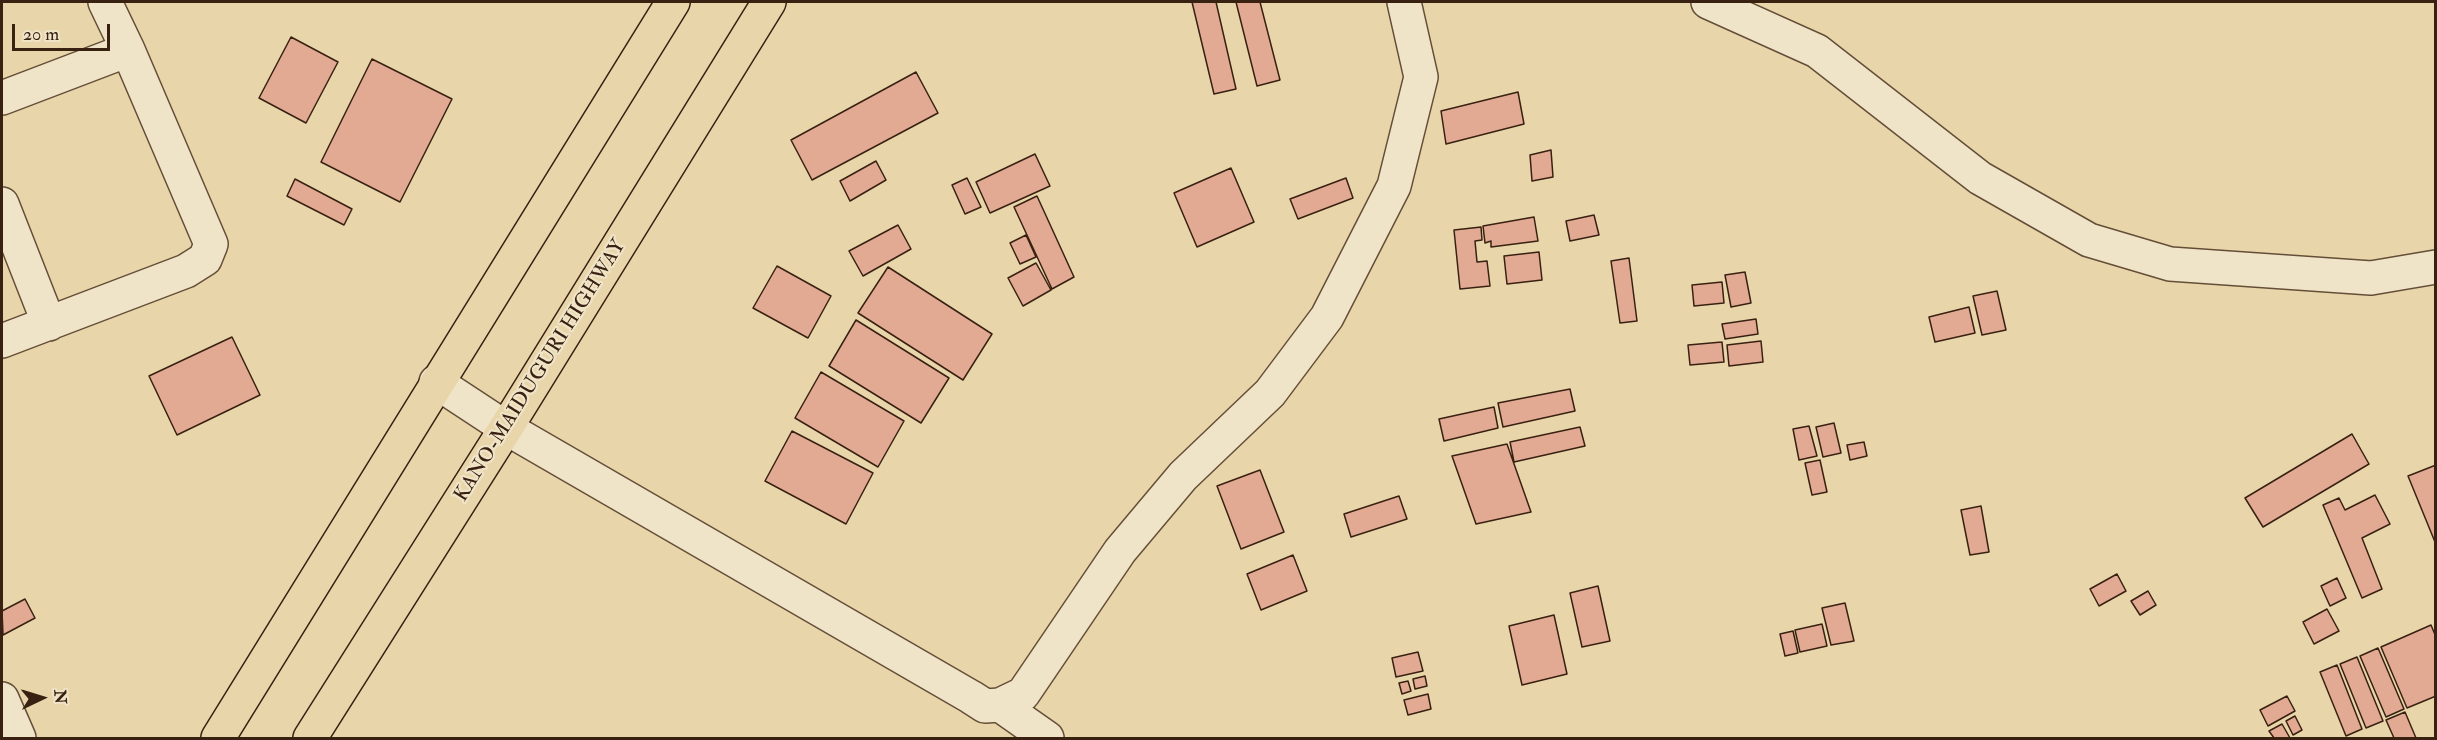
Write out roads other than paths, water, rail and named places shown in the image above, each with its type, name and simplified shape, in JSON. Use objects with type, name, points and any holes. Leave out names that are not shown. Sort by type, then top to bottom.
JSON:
[{"type":"highway","points":[[218,738],[673,2]]},
{"type":"highway","name":"KANO-MAIDUGURI HIGHWAY","points":[[310,738],[506,428],[769,2]]},
{"type":"street","points":[[2,341],[186,271],[205,259],[211,244],[128,50],[105,2]]},
{"type":"street","points":[[436,382],[506,428],[985,706],[1000,705],[1023,694],[1120,551],[1183,476],[1270,393],[1328,317],[1394,186],[1421,77],[1404,2]]},
{"type":"street","points":[[1708,2],[1817,51],[1980,178],[2089,240],[2170,264],[2371,278],[2436,267]]},
{"type":"street","points":[[2,98],[128,50]]},
{"type":"street","points":[[2,204],[49,324]]},
{"type":"street","points":[[2,699],[20,738]]},
{"type":"street","points":[[1000,705],[1047,738]]}]
